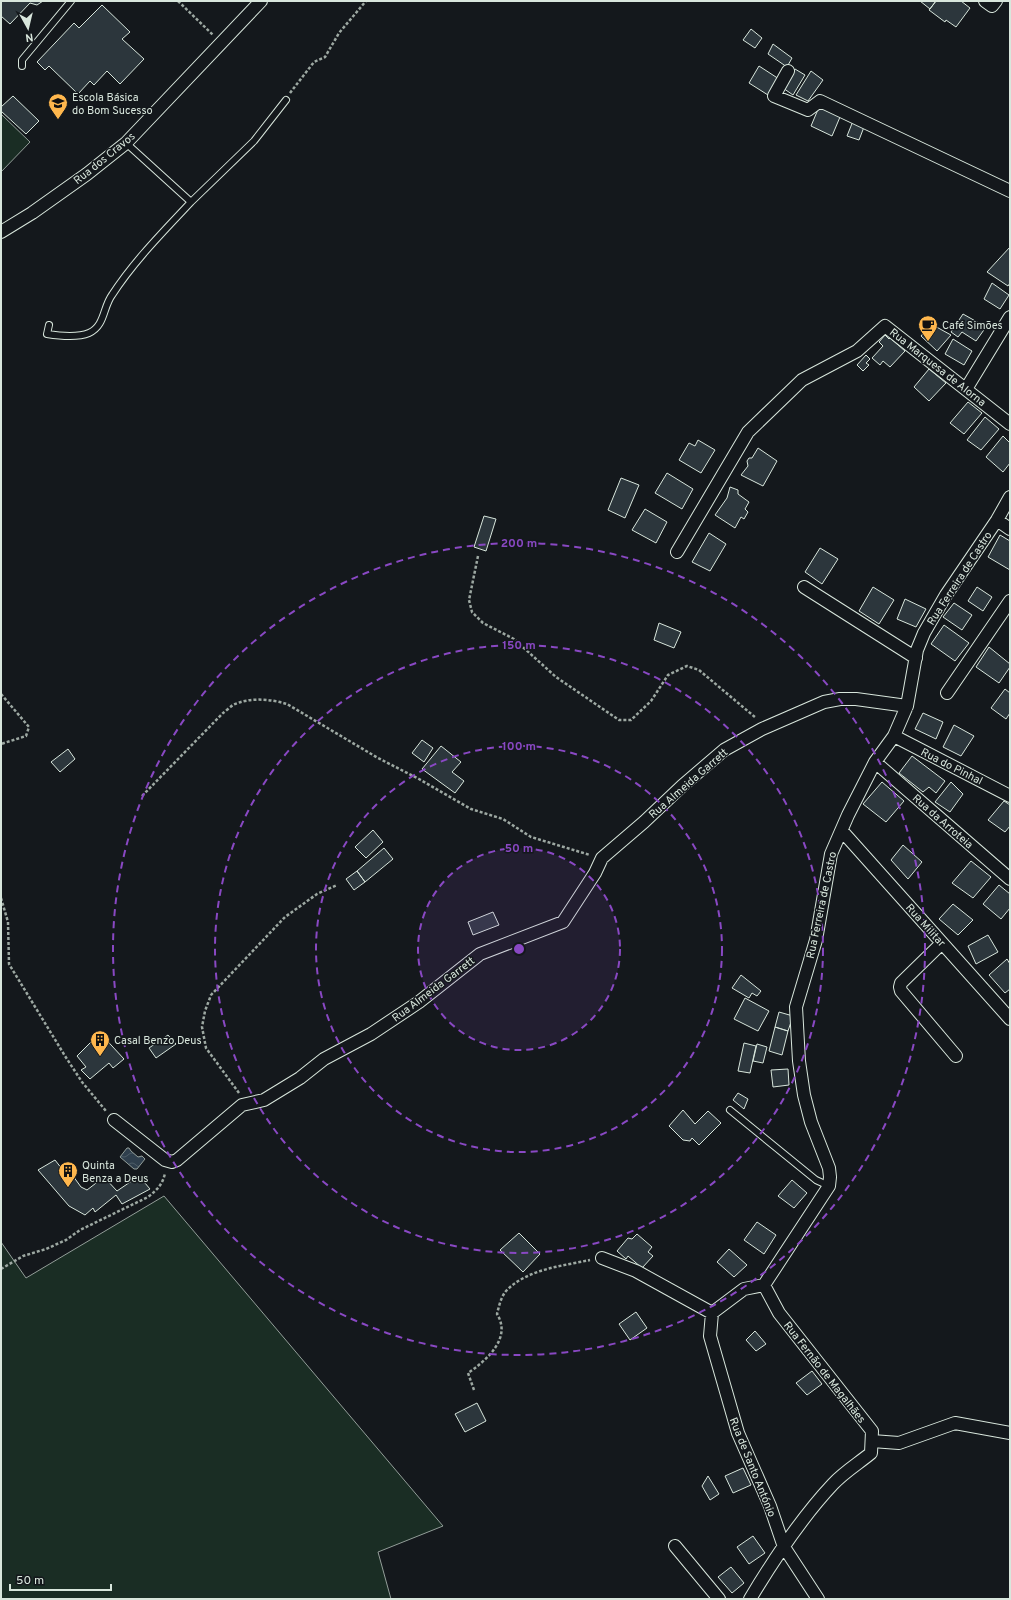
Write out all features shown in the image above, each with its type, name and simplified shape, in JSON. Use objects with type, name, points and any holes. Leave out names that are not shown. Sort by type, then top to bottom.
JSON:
[{"type":"street","name":"Rua dos Cravos","points":[[1,232],[32,213],[126,143],[261,1]]},
{"type":"street","points":[[985,1],[992,6],[996,1]]},
{"type":"street","points":[[788,71],[774,96],[808,110],[820,101],[1010,191]]},
{"type":"street","points":[[966,388],[1010,317]]},
{"type":"street","name":"Rua Marquesa de Alorna","points":[[677,552],[748,432],[802,380],[856,351],[885,326],[1010,424]]},
{"type":"street","name":"Rua Ferreira de Castro","points":[[829,1186],[830,1177],[828,1168],[811,1122],[804,1095],[799,1061],[796,1007],[816,940],[830,854],[842,831],[848,815],[876,762],[894,736],[908,706],[917,650],[922,638],[934,615],[997,520],[1010,497]]},
{"type":"street","points":[[997,520],[1010,529]]},
{"type":"street","points":[[804,588],[916,658]]},
{"type":"street","points":[[946,692],[1010,601]]},
{"type":"street","name":"Rua Almeida Garrett","points":[[172,1162],[177,1160],[242,1105],[264,1100],[300,1078],[324,1059],[371,1034],[419,1002],[480,954],[563,922],[595,873],[602,858],[724,750],[762,729],[824,702],[840,699],[856,699],[908,706]]},
{"type":"street","name":"Rua do Pinhal","points":[[894,736],[1010,796]]},
{"type":"street","name":"Rua da Arroteia","points":[[876,762],[1010,879]]},
{"type":"street","name":"Rua Militar","points":[[842,831],[1010,1019]]},
{"type":"street","points":[[942,943],[901,983],[900,987],[901,991],[956,1056]]},
{"type":"street","points":[[114,1120],[165,1160],[172,1162]]},
{"type":"street","points":[[602,1258],[636,1271],[712,1313],[744,1289],[764,1285],[829,1186]]},
{"type":"street","name":"Rua Fernão de Magalhães","points":[[764,1285],[779,1313],[872,1431],[872,1441]]},
{"type":"street","name":"Rua de Santo António","points":[[712,1313],[710,1336],[738,1433],[770,1506],[784,1547],[818,1599]]},
{"type":"street","points":[[750,1599],[769,1567],[803,1520],[834,1483],[871,1453],[872,1441],[899,1443],[955,1423],[1010,1434]]},
{"type":"street","points":[[675,1546],[719,1599]]},
{"type":"lane","points":[[22,66],[22,60],[71,1]]},
{"type":"lane","points":[[49,325],[47,334],[64,337],[89,333],[102,321],[110,297],[125,275],[191,202],[254,141],[286,100]]},
{"type":"lane","points":[[126,143],[191,202]]},
{"type":"lane","points":[[730,1110],[755,1132],[816,1180],[829,1186]]},
{"type":"path","points":[[178,1],[221,43]]},
{"type":"path","points":[[286,100],[294,87],[314,62],[325,57],[339,33],[366,1]]},
{"type":"path","points":[[478,556],[469,600],[472,612],[483,623],[514,639],[556,677],[618,720],[631,720],[651,702],[668,675],[687,666],[699,670],[757,719],[762,729]]},
{"type":"path","points":[[1,694],[29,727],[26,736],[1,744]]},
{"type":"path","points":[[142,796],[223,713],[234,705],[261,700],[276,701],[287,704],[378,758],[419,779],[471,809],[503,819],[531,837],[602,858]]},
{"type":"path","points":[[247,1104],[206,1048],[202,1027],[205,1011],[211,995],[285,917],[317,894],[337,885]]},
{"type":"path","points":[[1,898],[8,922],[9,964],[78,1075],[114,1120]]},
{"type":"path","points":[[1,1269],[24,1256],[46,1249],[66,1240],[80,1230],[148,1197],[158,1189],[164,1179],[166,1169],[172,1162]]},
{"type":"path","points":[[474,1390],[468,1373],[484,1361],[498,1343],[502,1334],[501,1321],[497,1314],[500,1301],[506,1292],[516,1283],[539,1271],[602,1258]]},
{"type":"green space","points":[[1,114],[30,142],[1,172]]},
{"type":"green space","points":[[164,1196],[443,1526],[378,1552],[391,1599],[1,1599],[1,1242],[26,1278]]},
{"type":"water","points":[[127,1148],[129,1148],[138,1157],[142,1156],[145,1159],[137,1169],[134,1169],[120,1157]]},
{"type":"building","points":[[1,1],[43,1],[37,5],[30,3],[10,24],[1,16]]},
{"type":"building","points":[[920,1],[936,1],[930,9]]},
{"type":"building","points":[[936,1],[961,1],[970,8],[956,27],[946,20],[945,22],[929,10]]},
{"type":"building","points":[[102,5],[130,32],[122,39],[144,59],[120,84],[107,71],[94,85],[90,81],[78,94],[49,66],[45,70],[37,62],[74,23],[79,28]]},
{"type":"building","points":[[751,29],[762,38],[755,48],[743,40]]},
{"type":"building","points":[[773,44],[792,58],[787,67],[768,54]]},
{"type":"building","points":[[759,66],[779,79],[768,95],[749,83]]},
{"type":"building","points":[[795,69],[805,75],[793,95],[783,88]]},
{"type":"building","points":[[811,71],[823,80],[808,101],[796,95]]},
{"type":"building","points":[[13,96],[39,121],[26,134],[1,111],[1,107]]},
{"type":"building","points":[[819,107],[840,117],[832,136],[811,126]]},
{"type":"building","points":[[853,121],[864,127],[859,140],[847,136]]},
{"type":"building","points":[[1010,247],[1010,283],[1008,286],[987,272]]},
{"type":"building","points":[[992,283],[1009,295],[1000,309],[984,299]]},
{"type":"building","points":[[963,314],[986,327],[976,341],[962,332],[958,337],[951,332]]},
{"type":"building","points":[[931,324],[951,335],[937,351],[921,336]]},
{"type":"building","points":[[885,335],[905,351],[890,367],[883,361],[880,365],[872,358],[883,346],[879,342]]},
{"type":"building","points":[[953,339],[972,351],[964,365],[945,354]]},
{"type":"building","points":[[866,355],[870,359],[866,363],[869,365],[863,371],[857,365]]},
{"type":"building","points":[[929,369],[946,383],[929,401],[914,387]]},
{"type":"building","points":[[968,402],[982,413],[964,434],[950,423]]},
{"type":"building","points":[[985,417],[999,429],[981,450],[967,440]]},
{"type":"building","points":[[1003,436],[1010,443],[1010,463],[1003,472],[986,457]]},
{"type":"building","points":[[698,440],[715,450],[701,473],[679,460],[689,443],[695,446]]},
{"type":"building","points":[[758,448],[777,461],[763,486],[741,475],[748,466],[747,461],[749,458],[752,458]]},
{"type":"building","points":[[667,473],[693,489],[682,509],[655,493]]},
{"type":"building","points":[[621,478],[639,485],[625,518],[608,510]]},
{"type":"building","points":[[730,487],[738,490],[738,494],[749,502],[745,509],[748,512],[744,519],[741,517],[735,528],[715,515],[727,498]]},
{"type":"building","points":[[645,509],[667,522],[656,543],[632,530]]},
{"type":"building","points":[[484,516],[496,519],[486,551],[474,547]]},
{"type":"building","points":[[709,533],[726,544],[710,571],[692,562]]},
{"type":"building","points":[[1000,535],[1010,541],[1010,570],[988,557]]},
{"type":"building","points":[[820,548],[838,559],[822,584],[805,572]]},
{"type":"building","points":[[873,587],[894,600],[879,624],[859,611]]},
{"type":"building","points":[[977,587],[992,597],[983,611],[968,601]]},
{"type":"building","points":[[905,599],[926,609],[916,627],[897,619]]},
{"type":"building","points":[[954,603],[972,615],[962,630],[943,617]]},
{"type":"building","points":[[659,623],[681,632],[674,648],[654,640]]},
{"type":"building","points":[[944,625],[969,643],[955,661],[931,644]]},
{"type":"building","points":[[989,647],[1010,664],[1010,667],[999,683],[976,667]]},
{"type":"building","points":[[1005,689],[1010,693],[1010,713],[1006,719],[991,708]]},
{"type":"building","points":[[923,713],[943,722],[936,739],[915,729]]},
{"type":"building","points":[[954,725],[974,736],[961,756],[943,747]]},
{"type":"building","points":[[422,740],[433,748],[424,762],[412,753]]},
{"type":"building","points":[[441,746],[461,762],[452,772],[464,781],[455,793],[422,769]]},
{"type":"building","points":[[68,749],[75,759],[60,772],[51,762]]},
{"type":"building","points":[[912,756],[945,781],[936,793],[929,787],[923,792],[899,773]]},
{"type":"building","points":[[882,782],[904,801],[886,822],[863,804]]},
{"type":"building","points":[[951,782],[963,794],[950,812],[935,802]]},
{"type":"building","points":[[1004,801],[1010,805],[1010,826],[1005,832],[988,820]]},
{"type":"building","points":[[373,830],[383,842],[366,858],[355,847]]},
{"type":"building","points":[[903,845],[922,862],[908,879],[891,860]]},
{"type":"building","points":[[384,848],[393,859],[365,882],[357,871]]},
{"type":"building","points":[[971,861],[991,877],[973,898],[952,883]]},
{"type":"building","points":[[357,871],[365,882],[354,890],[346,879]]},
{"type":"building","points":[[999,885],[1010,894],[1010,908],[1001,919],[983,904]]},
{"type":"building","points":[[953,904],[973,920],[958,935],[939,919]]},
{"type":"building","points":[[493,912],[499,925],[473,935],[468,922]]},
{"type":"building","points":[[988,935],[998,952],[976,964],[968,946]]},
{"type":"building","points":[[1007,959],[1010,964],[1010,989],[1005,993],[989,975]]},
{"type":"building","points":[[741,975],[761,991],[757,996],[752,993],[749,998],[732,988]]},
{"type":"building","points":[[745,998],[769,1011],[758,1031],[734,1019]]},
{"type":"building","points":[[779,1012],[793,1016],[788,1031],[775,1027]]},
{"type":"building","points":[[775,1027],[788,1031],[782,1055],[769,1051]]},
{"type":"building","name":"Casal Benzo Deus","points":[[100,1033],[124,1059],[113,1068],[109,1063],[90,1079],[81,1070],[86,1067],[77,1056]]},
{"type":"building","points":[[168,1035],[176,1044],[156,1058],[149,1048]]},
{"type":"building","points":[[744,1043],[756,1046],[750,1073],[738,1071]]},
{"type":"building","points":[[757,1044],[767,1047],[763,1063],[753,1061]]},
{"type":"building","points":[[788,1069],[789,1085],[773,1087],[771,1070]]},
{"type":"building","points":[[738,1093],[748,1099],[744,1109],[733,1100]]},
{"type":"building","points":[[683,1110],[695,1124],[708,1111],[721,1123],[699,1145],[692,1138],[690,1141],[683,1140],[669,1126]]},
{"type":"building","name":"Quinta Benza a Deus","points":[[55,1160],[62,1169],[65,1165],[81,1187],[87,1190],[104,1177],[117,1191],[139,1176],[150,1189],[122,1204],[116,1195],[95,1212],[93,1208],[85,1215],[69,1206],[38,1170]]},
{"type":"building","points":[[792,1180],[807,1193],[794,1208],[778,1196]]},
{"type":"building","points":[[757,1222],[776,1235],[764,1254],[744,1240]]},
{"type":"building","points":[[519,1233],[540,1254],[523,1272],[500,1250]]},
{"type":"building","points":[[637,1234],[652,1247],[648,1252],[653,1256],[642,1268],[628,1256],[626,1259],[617,1251],[628,1238],[632,1239]]},
{"type":"building","points":[[729,1249],[747,1265],[734,1277],[717,1262]]},
{"type":"building","points":[[636,1312],[647,1328],[630,1340],[619,1324]]},
{"type":"building","points":[[755,1331],[766,1344],[756,1351],[746,1340]]},
{"type":"building","points":[[812,1371],[822,1384],[807,1395],[796,1383]]},
{"type":"building","points":[[477,1403],[486,1421],[465,1432],[455,1414]]},
{"type":"building","points":[[743,1468],[751,1485],[733,1493],[725,1476]]},
{"type":"building","points":[[708,1476],[719,1494],[710,1500],[702,1486]]},
{"type":"building","points":[[753,1536],[765,1553],[749,1564],[737,1547]]},
{"type":"building","points":[[731,1567],[744,1583],[732,1593],[718,1577]]},
{"type":"place","name":"Escola Básica do Bom Sucesso","points":[[58,120]]},
{"type":"place","name":"Café Simões","points":[[928,342]]},
{"type":"place","name":"Casal Benzo Deus","points":[[100,1057]]},
{"type":"place","name":"Quinta Benza a Deus","points":[[68,1188]]}]
